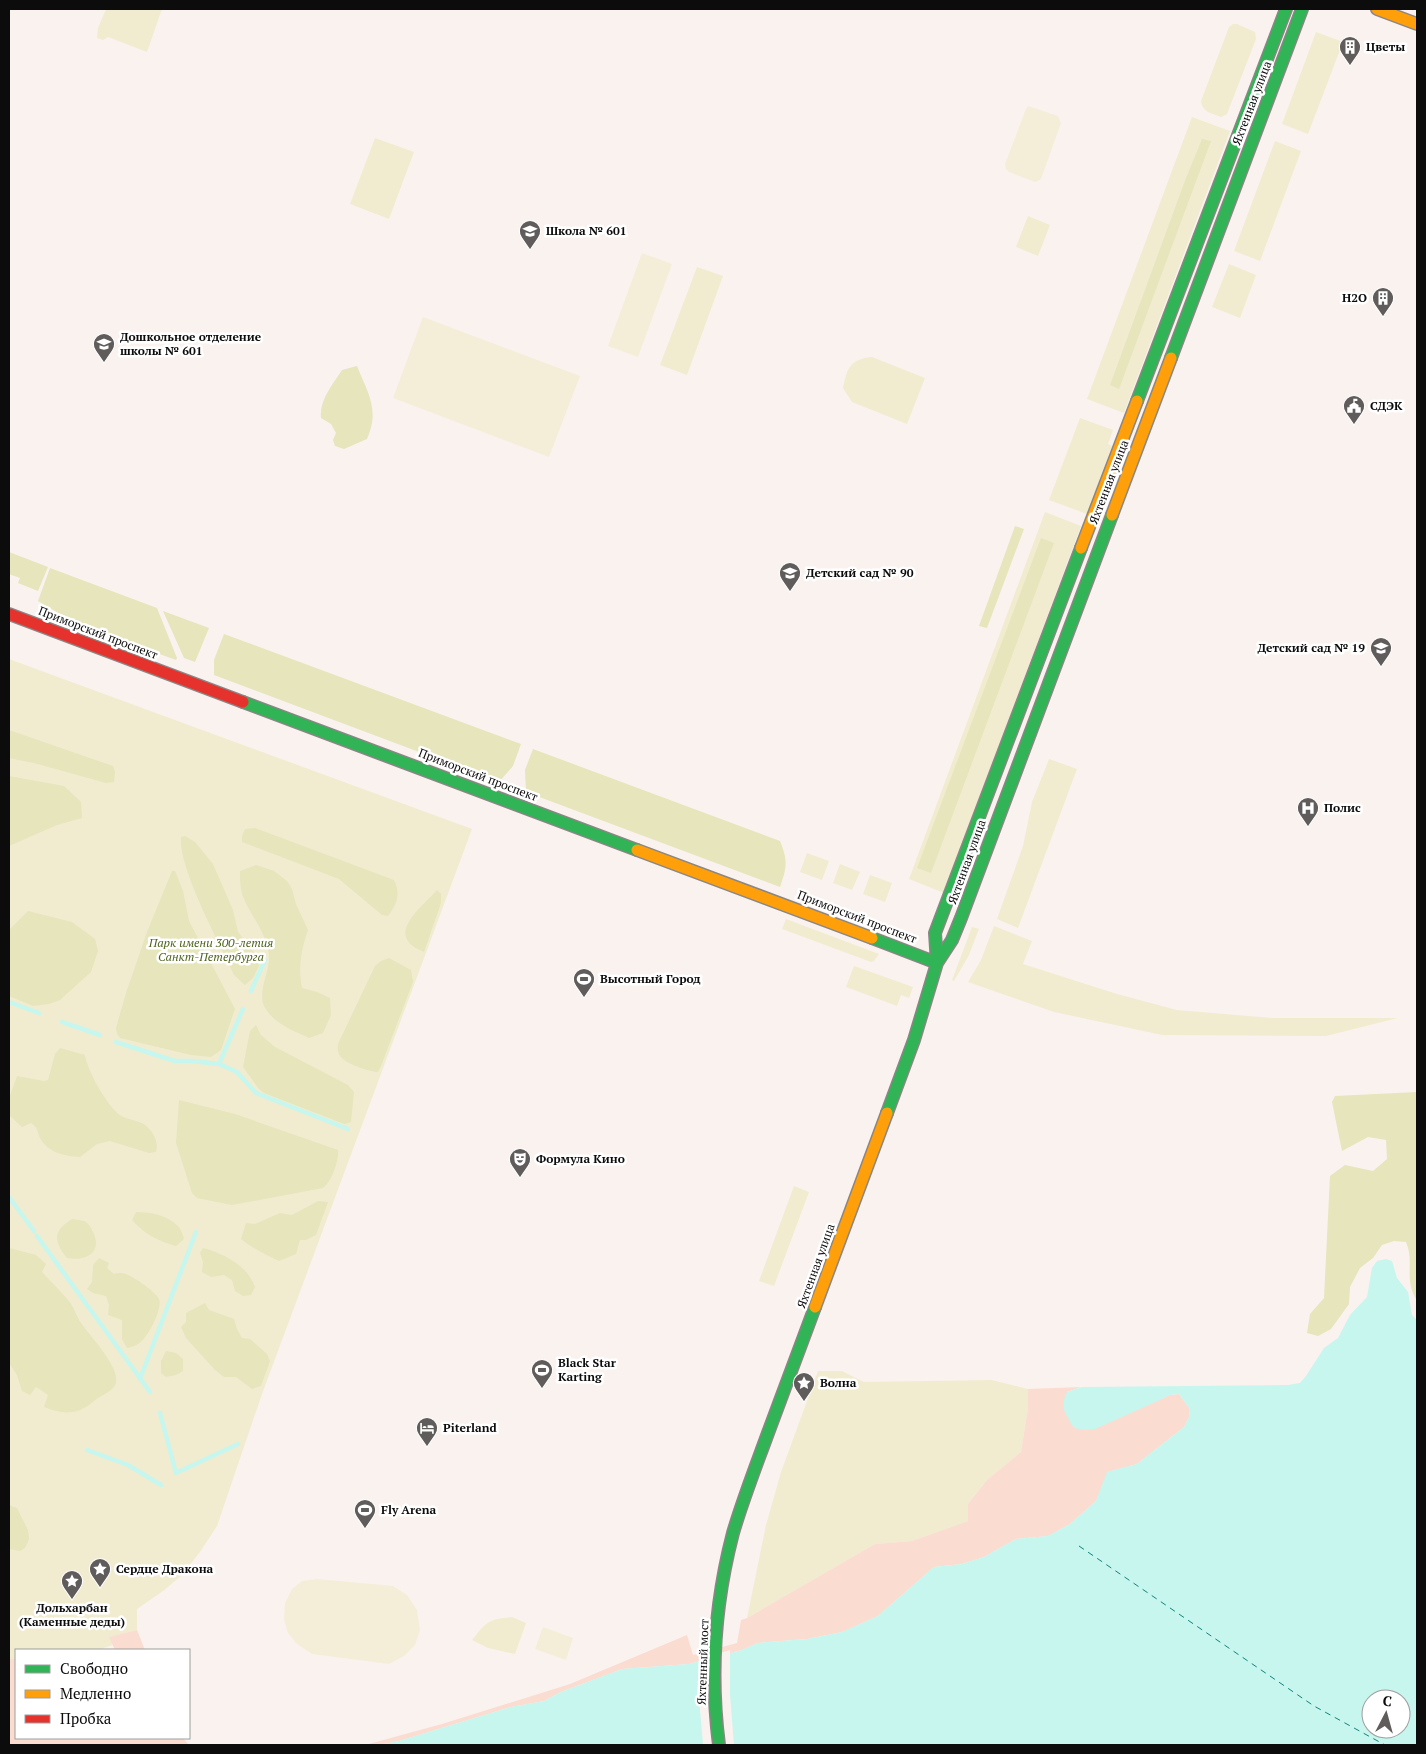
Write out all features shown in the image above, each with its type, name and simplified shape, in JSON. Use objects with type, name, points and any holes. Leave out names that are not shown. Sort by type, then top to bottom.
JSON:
[{"type":"street","name":"Яхтенная улица","points":[[937,962],[935,934],[949,894],[1286,9]]},
{"type":"street","name":"Яхтенная улица","points":[[724,1580],[730,1549],[747,1489],[914,1040],[937,962],[952,940],[958,925],[1302,9]]},
{"type":"street","points":[[1376,9],[1417,24]]},
{"type":"street","name":"Приморский проспект","points":[[9,614],[937,962]]},
{"type":"street","name":"Яхтенный мост","points":[[719,1745],[714,1692],[715,1649],[718,1614],[724,1580]]},
{"type":"green space","points":[[106,9],[162,9],[147,52],[108,37],[103,40],[97,38],[98,28]]},
{"type":"green space","points":[[1233,24],[1255,32],[1256,39],[1227,114],[1221,117],[1205,110],[1201,101],[1229,27]]},
{"type":"green space","points":[[1316,32],[1343,42],[1308,134],[1282,124]]},
{"type":"green space","points":[[1192,117],[1230,131],[1124,413],[1087,399]]},
{"type":"green space","points":[[375,138],[414,152],[389,219],[350,204]]},
{"type":"green space","points":[[1202,139],[1211,141],[1119,389],[1110,385]]},
{"type":"green space","points":[[1275,141],[1301,151],[1260,261],[1234,251]]},
{"type":"green space","points":[[1028,216],[1050,225],[1038,256],[1016,247]]},
{"type":"green space","points":[[1229,264],[1256,275],[1240,318],[1212,307]]},
{"type":"green space","points":[[697,267],[723,276],[687,375],[660,365]]},
{"type":"green space","points":[[872,357],[925,378],[907,424],[852,402],[843,388],[848,370],[854,362]]},
{"type":"green space","points":[[357,366],[371,402],[371,428],[367,439],[344,449],[335,446],[333,440],[336,433],[331,424],[321,418],[321,411],[327,392],[342,370]]},
{"type":"green space","points":[[1080,418],[1113,430],[1108,444],[1112,446],[1087,514],[1049,500]]},
{"type":"green space","points":[[1045,512],[1081,526],[944,893],[909,879]]},
{"type":"green space","points":[[1015,526],[1024,529],[987,628],[979,626]]},
{"type":"green space","points":[[1041,538],[1054,543],[931,873],[917,868]]},
{"type":"green space","points":[[9,552],[48,567],[38,591],[18,583],[20,578],[9,574]]},
{"type":"green space","points":[[50,568],[157,608],[177,658],[176,660],[77,624],[38,601]]},
{"type":"green space","points":[[163,611],[209,628],[195,662],[184,658]]},
{"type":"green space","points":[[224,634],[521,744],[513,766],[499,782],[214,675],[214,660]]},
{"type":"green space","name":"Парк имени 300-летия Санкт-Петербурга","points":[[9,659],[472,829],[262,1394],[217,1526],[181,1576],[137,1609],[137,1630],[110,1637],[113,1645],[101,1649],[15,1649],[15,1659],[9,1659]]},
{"type":"green space","points":[[9,730],[113,766],[115,772],[114,782],[106,783],[9,758]]},
{"type":"green space","points":[[533,749],[780,841],[786,864],[780,887],[526,792],[525,770]]},
{"type":"green space","points":[[1049,759],[1077,769],[1018,928],[997,919],[1023,846],[1032,802]]},
{"type":"green space","points":[[9,776],[64,786],[81,802],[82,818],[57,825],[9,846]]},
{"type":"green space","points":[[255,828],[394,880],[398,894],[394,907],[388,916],[382,915],[339,879],[242,842],[245,829]]},
{"type":"green space","points":[[185,836],[195,842],[213,864],[233,910],[238,932],[257,956],[259,966],[253,978],[245,985],[234,975],[193,886],[182,851],[181,837]]},
{"type":"green space","points":[[807,853],[829,861],[822,880],[800,872]]},
{"type":"green space","points":[[840,864],[860,872],[852,890],[833,883]]},
{"type":"green space","points":[[256,865],[274,871],[287,881],[292,889],[296,904],[308,930],[301,959],[302,988],[330,998],[331,1015],[323,1033],[309,1038],[279,1022],[269,1014],[263,1002],[262,995],[269,954],[265,938],[242,894],[240,882],[240,871]]},
{"type":"green space","points":[[172,871],[175,871],[183,891],[189,921],[235,1009],[221,1050],[211,1057],[191,1055],[120,1038],[117,1034],[116,1028],[126,993],[147,932]]},
{"type":"green space","points":[[870,875],[892,883],[885,902],[863,894]]},
{"type":"green space","points":[[437,890],[441,894],[441,903],[424,952],[412,946],[406,938],[406,930],[415,914]]},
{"type":"green space","points":[[28,911],[72,922],[95,939],[98,951],[91,972],[60,1000],[49,1004],[33,1006],[9,996],[9,930]]},
{"type":"green space","points":[[786,919],[879,954],[871,962],[782,929]]},
{"type":"green space","points":[[994,926],[1032,941],[1023,964],[1117,994],[1177,1010],[1273,1018],[1398,1018],[1326,1036],[1162,1035],[1054,1012],[968,982],[981,960]]},
{"type":"green space","points":[[972,927],[979,929],[969,955],[954,981],[952,980]]},
{"type":"green space","points":[[389,958],[411,970],[413,982],[381,1066],[378,1072],[374,1072],[346,1061],[339,1054],[338,1044],[375,966]]},
{"type":"green space","points":[[854,966],[913,987],[909,998],[901,995],[897,1006],[846,987]]},
{"type":"green space","points":[[256,1025],[261,1035],[275,1047],[348,1085],[354,1092],[351,1122],[345,1124],[339,1122],[264,1093],[259,1089],[243,1067],[250,1031]]},
{"type":"green space","points":[[60,1048],[85,1055],[94,1078],[109,1104],[120,1115],[148,1127],[156,1141],[156,1152],[149,1153],[110,1141],[97,1144],[80,1157],[68,1156],[51,1150],[42,1142],[33,1124],[22,1127],[9,1115],[9,1098],[17,1076],[44,1081],[48,1080],[55,1054]]},
{"type":"green space","points":[[1417,1092],[1417,1301],[1411,1285],[1410,1257],[1406,1242],[1394,1241],[1382,1245],[1373,1258],[1360,1268],[1350,1287],[1349,1304],[1331,1329],[1318,1336],[1307,1333],[1310,1314],[1324,1298],[1330,1176],[1345,1165],[1373,1171],[1387,1159],[1386,1140],[1368,1137],[1342,1151],[1332,1102],[1335,1096]]},
{"type":"green space","points":[[179,1100],[235,1114],[338,1150],[332,1176],[323,1188],[232,1205],[197,1198],[192,1193],[176,1143]]},
{"type":"green space","points":[[794,1186],[809,1192],[774,1286],[759,1281]]},
{"type":"green space","points":[[318,1201],[328,1202],[316,1235],[306,1240],[300,1240],[296,1254],[279,1261],[241,1239],[246,1223],[255,1224],[280,1213],[292,1215]]},
{"type":"green space","points":[[136,1212],[153,1214],[170,1220],[179,1227],[184,1239],[176,1246],[152,1236],[142,1230],[132,1220]]},
{"type":"green space","points":[[72,1219],[86,1222],[91,1227],[96,1244],[92,1253],[74,1259],[67,1258],[57,1241],[58,1232]]},
{"type":"green space","points":[[9,1248],[36,1255],[46,1264],[42,1272],[70,1302],[81,1323],[103,1351],[113,1368],[116,1382],[113,1388],[82,1409],[64,1412],[44,1407],[48,1395],[36,1387],[30,1395],[22,1391],[17,1375],[9,1363]]},
{"type":"green space","points":[[203,1248],[219,1253],[241,1267],[252,1280],[255,1287],[251,1295],[243,1296],[235,1291],[232,1280],[224,1275],[211,1277],[202,1272],[203,1262],[200,1253]]},
{"type":"green space","points":[[99,1258],[109,1263],[107,1268],[114,1274],[121,1273],[136,1279],[159,1299],[159,1310],[153,1323],[142,1341],[134,1346],[127,1348],[122,1339],[122,1320],[108,1315],[109,1305],[106,1296],[93,1293],[87,1289],[92,1282],[93,1265]]},
{"type":"green space","points":[[205,1303],[209,1310],[234,1319],[242,1338],[250,1339],[267,1354],[270,1361],[261,1386],[252,1389],[236,1377],[224,1377],[215,1370],[186,1338],[181,1327],[186,1322],[186,1313]]},
{"type":"green space","points":[[166,1351],[176,1353],[183,1359],[183,1371],[166,1377],[161,1373],[161,1361]]},
{"type":"green space","points":[[818,1371],[842,1371],[864,1382],[992,1380],[1028,1389],[1028,1408],[1021,1452],[987,1480],[968,1504],[968,1521],[912,1541],[875,1544],[747,1618],[766,1525],[781,1472]]},
{"type":"green space","points":[[9,1505],[17,1508],[28,1530],[29,1539],[25,1548],[20,1551],[9,1549]]},
{"type":"green space","points":[[512,1617],[526,1623],[515,1654],[488,1648],[472,1640],[489,1622]]},
{"type":"sand","points":[[1081,1387],[1067,1392],[1162,1399],[1169,1395],[1179,1394],[1190,1409],[1189,1417],[1184,1427],[1137,1464],[1108,1472],[1096,1501],[1070,1524],[1048,1536],[1016,1539],[984,1557],[962,1564],[934,1567],[878,1616],[842,1632],[807,1639],[757,1643],[742,1650],[689,1664],[622,1669],[561,1692],[544,1701],[511,1707],[399,1741],[379,1745],[365,1745],[442,1724],[570,1684],[687,1635],[693,1655],[737,1643],[741,1620],[875,1544],[912,1541],[968,1521],[968,1504],[987,1480],[1021,1452],[1028,1408],[1028,1389]]},
{"type":"sand","points":[[137,1630],[145,1649],[115,1649],[109,1637]]},
{"type":"sand","points":[[9,1659],[15,1659],[15,1739],[184,1739],[189,1745],[9,1745]]},
{"type":"shaded area","points":[[1028,106],[1058,116],[1061,123],[1041,179],[1035,182],[1009,172],[1005,164]]},
{"type":"shaded area","points":[[642,253],[672,264],[638,357],[608,346]]},
{"type":"shaded area","points":[[423,317],[580,376],[549,457],[393,398]]},
{"type":"shaded area","points":[[317,1579],[393,1586],[407,1595],[417,1610],[420,1630],[415,1645],[404,1656],[389,1664],[312,1654],[297,1644],[288,1633],[284,1619],[285,1603],[292,1589],[302,1581]]},
{"type":"shaded area","points":[[543,1627],[573,1638],[566,1660],[535,1649]]},
{"type":"water","points":[[1386,1259],[1392,1261],[1397,1278],[1408,1292],[1412,1315],[1417,1320],[1417,1745],[379,1745],[399,1741],[511,1707],[544,1701],[561,1692],[622,1669],[689,1664],[742,1650],[757,1643],[807,1639],[842,1632],[878,1616],[934,1567],[962,1564],[984,1557],[1016,1539],[1048,1536],[1070,1524],[1096,1501],[1107,1472],[1137,1464],[1184,1427],[1189,1417],[1190,1409],[1179,1394],[1169,1395],[1095,1429],[1074,1428],[1064,1411],[1067,1392],[1082,1387],[1288,1385],[1300,1383],[1324,1348],[1338,1338],[1350,1315],[1367,1297],[1372,1268],[1377,1261]]},
{"type":"pier","points":[[730,1650],[730,1694],[734,1745],[703,1745],[699,1698],[700,1659]]},
{"type":"waterway","points":[[251,991],[265,960]]},
{"type":"waterway","points":[[9,1002],[39,1013]]},
{"type":"waterway","points":[[219,1064],[243,1009]]},
{"type":"waterway","points":[[62,1022],[100,1035]]},
{"type":"waterway","points":[[116,1042],[175,1061],[219,1064],[237,1072],[256,1093],[348,1129]]},
{"type":"waterway","points":[[9,1197],[34,1231]]},
{"type":"waterway","points":[[140,1379],[196,1232]]},
{"type":"waterway","points":[[37,1236],[150,1392]]},
{"type":"waterway","points":[[160,1413],[176,1473],[238,1444]]},
{"type":"waterway","points":[[87,1450],[128,1465],[161,1485]]},
{"type":"ferry route","points":[[1079,1546],[1314,1706],[1385,1745]]},
{"type":"traffic: fast","points":[[1137,401],[1286,9]]},
{"type":"traffic: fast","points":[[1171,358],[1302,9]]},
{"type":"traffic: fast","points":[[937,963],[952,940],[961,918],[1112,515]]},
{"type":"traffic: fast","points":[[887,1113],[914,1040],[937,963],[935,933],[1081,548]]},
{"type":"traffic: fast","points":[[243,702],[637,850]]},
{"type":"traffic: fast","points":[[872,938],[937,963]]},
{"type":"traffic: fast","points":[[719,1745],[715,1692],[716,1639],[718,1612],[727,1559],[745,1495],[815,1307]]},
{"type":"traffic: slow","points":[[1377,9],[1417,24]]},
{"type":"traffic: slow","points":[[1112,515],[1171,358]]},
{"type":"traffic: slow","points":[[1081,548],[1137,401]]},
{"type":"traffic: slow","points":[[637,850],[872,938]]},
{"type":"traffic: slow","points":[[815,1307],[887,1113]]},
{"type":"traffic: jam","points":[[9,614],[243,702]]},
{"type":"place","name":"Цветы","points":[[1350,66]]},
{"type":"place","name":"Школа № 601","points":[[530,250]]},
{"type":"place","name":"H2O","points":[[1383,317]]},
{"type":"place","name":"Дошкольное отделение школы № 601","points":[[104,363]]},
{"type":"place","name":"СДЭК","points":[[1354,425]]},
{"type":"place","name":"Детский сад № 90","points":[[790,592]]},
{"type":"place","name":"Детский сад № 19","points":[[1381,667]]},
{"type":"place","name":"Полис","points":[[1308,827]]},
{"type":"place","name":"Высотный Город","points":[[584,998]]},
{"type":"place","name":"Формула Кино","points":[[520,1178]]},
{"type":"place","name":"Black Star Karting","points":[[542,1389]]},
{"type":"place","name":"Волна","points":[[804,1402]]},
{"type":"place","name":"Piterland","points":[[427,1447]]},
{"type":"place","name":"Fly Arena","points":[[365,1529]]},
{"type":"place","name":"Сердце Дракона","points":[[100,1588]]},
{"type":"place","name":"Дольхарбан (Каменные деды)","points":[[72,1600]]}]
